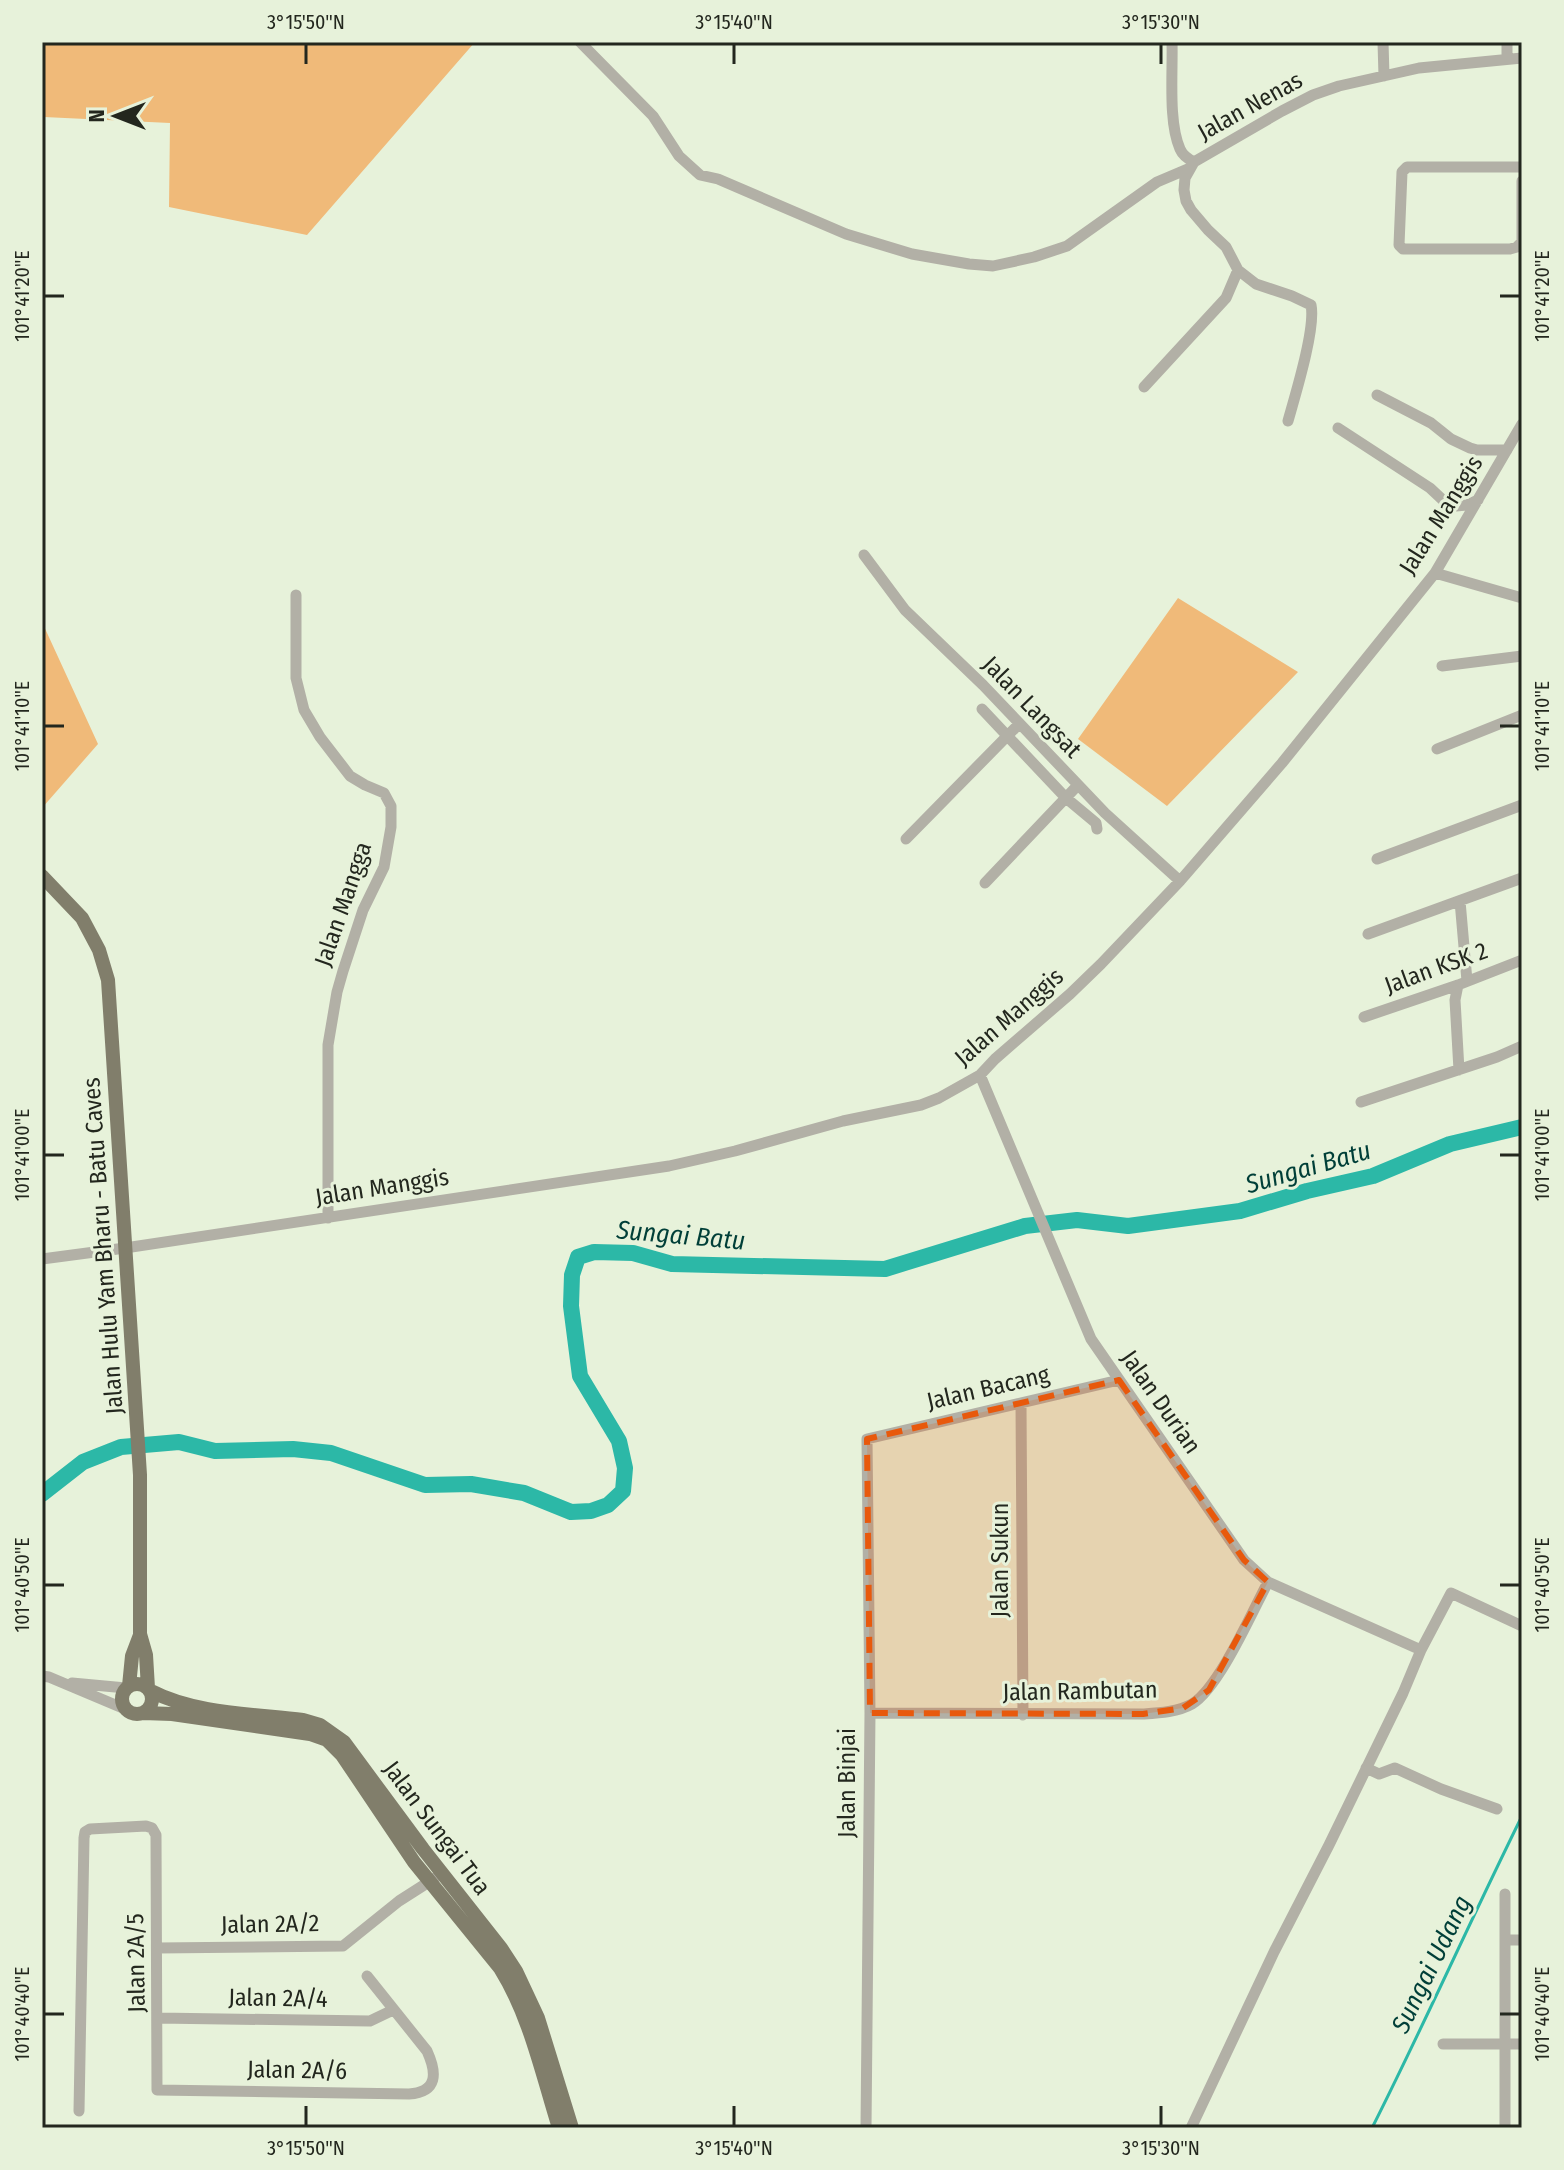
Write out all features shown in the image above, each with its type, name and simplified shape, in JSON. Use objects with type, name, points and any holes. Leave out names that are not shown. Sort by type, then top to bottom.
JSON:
[{"type":"main road","name":"Jalan Hulu Yam Bharu - Batu Caves","points":[[42,876],[82,918],[99,950],[108,980],[140,1475],[140,1634],[146,1655],[149,1690]]},
{"type":"main road","name":"Jalan Hulu Yam Bharu - Batu Caves","points":[[128,1687],[132,1656],[140,1634]]},
{"type":"main road","points":[[139,1684],[149,1690],[151,1706],[143,1713],[134,1714],[125,1709],[122,1696],[128,1687],[139,1684]]},
{"type":"main road","name":"Jalan Sungai Tua","points":[[149,1690],[172,1702],[191,1706],[303,1720],[320,1725],[344,1742],[511,1987],[522,2008],[559,2128]]},
{"type":"main road","name":"Jalan Sungai Tua","points":[[143,1713],[172,1714],[310,1734],[327,1740],[432,1872],[494,1938],[516,1971],[538,2018],[572,2128]]},
{"type":"street","points":[[580,42],[653,116],[679,156],[700,175],[718,179],[846,234],[912,254],[993,266],[1067,246],[1157,182],[1192,165],[1180,150],[1176,131],[1172,42]]},
{"type":"street","points":[[1383,42],[1384,76]]},
{"type":"street","points":[[1507,42],[1507,58]]},
{"type":"street","name":"Jalan Nenas","points":[[1238,270],[1226,247],[1208,230],[1186,201],[1185,178],[1192,165],[1313,95],[1339,86],[1419,68],[1522,58]]},
{"type":"street","points":[[1522,167],[1407,167],[1402,172],[1399,245],[1403,249],[1493,250],[1517,247],[1522,242],[1522,181]]},
{"type":"street","points":[[1144,387],[1226,298],[1238,270],[1256,284],[1311,305],[1311,326],[1288,421]]},
{"type":"street","points":[[1377,395],[1431,423],[1451,439],[1470,448],[1507,450]]},
{"type":"street","name":"Jalan Manggis","points":[[42,1259],[669,1166],[843,1121],[921,1105],[980,1075],[1101,964],[1180,881],[1282,763],[1435,573],[1522,424]]},
{"type":"street","points":[[1338,428],[1430,488],[1446,503],[1467,505],[1478,499]]},
{"type":"street","name":"Jalan Langsat","points":[[864,555],[905,610],[983,685],[1078,785],[1180,881]]},
{"type":"street","points":[[1435,573],[1522,598]]},
{"type":"street","name":"Jalan Mangga","points":[[296,595],[296,678],[304,710],[350,776],[384,793],[391,806],[384,867],[363,910],[343,971],[328,1045],[328,1218]]},
{"type":"street","points":[[1442,666],[1522,656]]},
{"type":"street","points":[[982,709],[1066,798],[1096,823],[1097,829]]},
{"type":"street","points":[[1437,749],[1522,715]]},
{"type":"street","points":[[906,839],[1019,724]]},
{"type":"street","points":[[985,883],[1078,785]]},
{"type":"street","points":[[1377,859],[1522,805]]},
{"type":"street","points":[[1368,934],[1522,878]]},
{"type":"street","points":[[1459,1070],[1455,1000],[1462,983],[1460,901]]},
{"type":"street","name":"Jalan KSK 2","points":[[1364,1017],[1522,960]]},
{"type":"street","points":[[1361,1102],[1522,1046]]},
{"type":"street","name":"Jalan Durian","points":[[980,1075],[1091,1339],[1244,1560],[1268,1582],[1421,1650]]},
{"type":"street","name":"Jalan Bacang","points":[[867,1439],[1119,1380]]},
{"type":"street","name":"Jalan Sukun","points":[[1021,1404],[1023,1715]]},
{"type":"street","name":"Jalan Binjai","points":[[866,2128],[870,1713],[867,1439]]},
{"type":"street","name":"Jalan Rambutan","points":[[870,1713],[1143,1714],[1183,1708],[1206,1694],[1216,1681],[1268,1582]]},
{"type":"street","points":[[1191,2128],[1270,1959],[1451,1593],[1522,1626]]},
{"type":"street","points":[[42,1676],[125,1709]]},
{"type":"street","points":[[63,1682],[128,1687]]},
{"type":"street","points":[[1366,1768],[1379,1774],[1395,1768],[1497,1809]]},
{"type":"street","name":"Jalan 2A/5","points":[[79,2111],[84,1838],[85,1832],[90,1829],[146,1826],[152,1828],[156,1835],[157,2090]]},
{"type":"street","name":"Jalan 2A/2","points":[[158,1948],[343,1946],[432,1872]]},
{"type":"street","points":[[1505,1894],[1505,2128]]},
{"type":"street","points":[[1505,1940],[1522,1940]]},
{"type":"street","points":[[367,1976],[393,2010]]},
{"type":"street","name":"Jalan 2A/4","points":[[158,2018],[370,2021],[393,2010]]},
{"type":"street","name":"Jalan 2A/6","points":[[157,2090],[409,2094],[425,2091],[432,2084],[433,2066],[427,2051],[393,2010]]},
{"type":"street","points":[[1443,2044],[1522,2044]]},
{"type":"highlighted area","points":[[1119,1380],[1244,1560],[1268,1582],[1209,1690],[1183,1708],[1143,1714],[870,1713],[867,1439]]},
{"type":"shaded area","points":[[42,42],[475,42],[307,235],[169,207],[170,123],[44,117],[42,123]]},
{"type":"shaded area","points":[[1178,598],[1298,672],[1167,806],[1078,739]]},
{"type":"shaded area","points":[[42,622],[98,744],[42,808]]},
{"type":"waterway","name":"Sungai Batu","points":[[42,1494],[83,1462],[121,1447],[179,1442],[215,1451],[293,1449],[331,1453],[425,1485],[471,1484],[524,1493],[571,1512],[591,1511],[608,1505],[623,1491],[625,1468],[619,1441],[580,1376],[571,1306],[572,1275],[578,1257],[594,1252],[633,1253],[672,1264],[885,1269],[1025,1226],[1077,1220],[1128,1226],[1240,1211],[1373,1176],[1450,1144],[1522,1127]]},
{"type":"waterway","name":"Sungai Udang","points":[[1372,2128],[1522,1816]]}]
